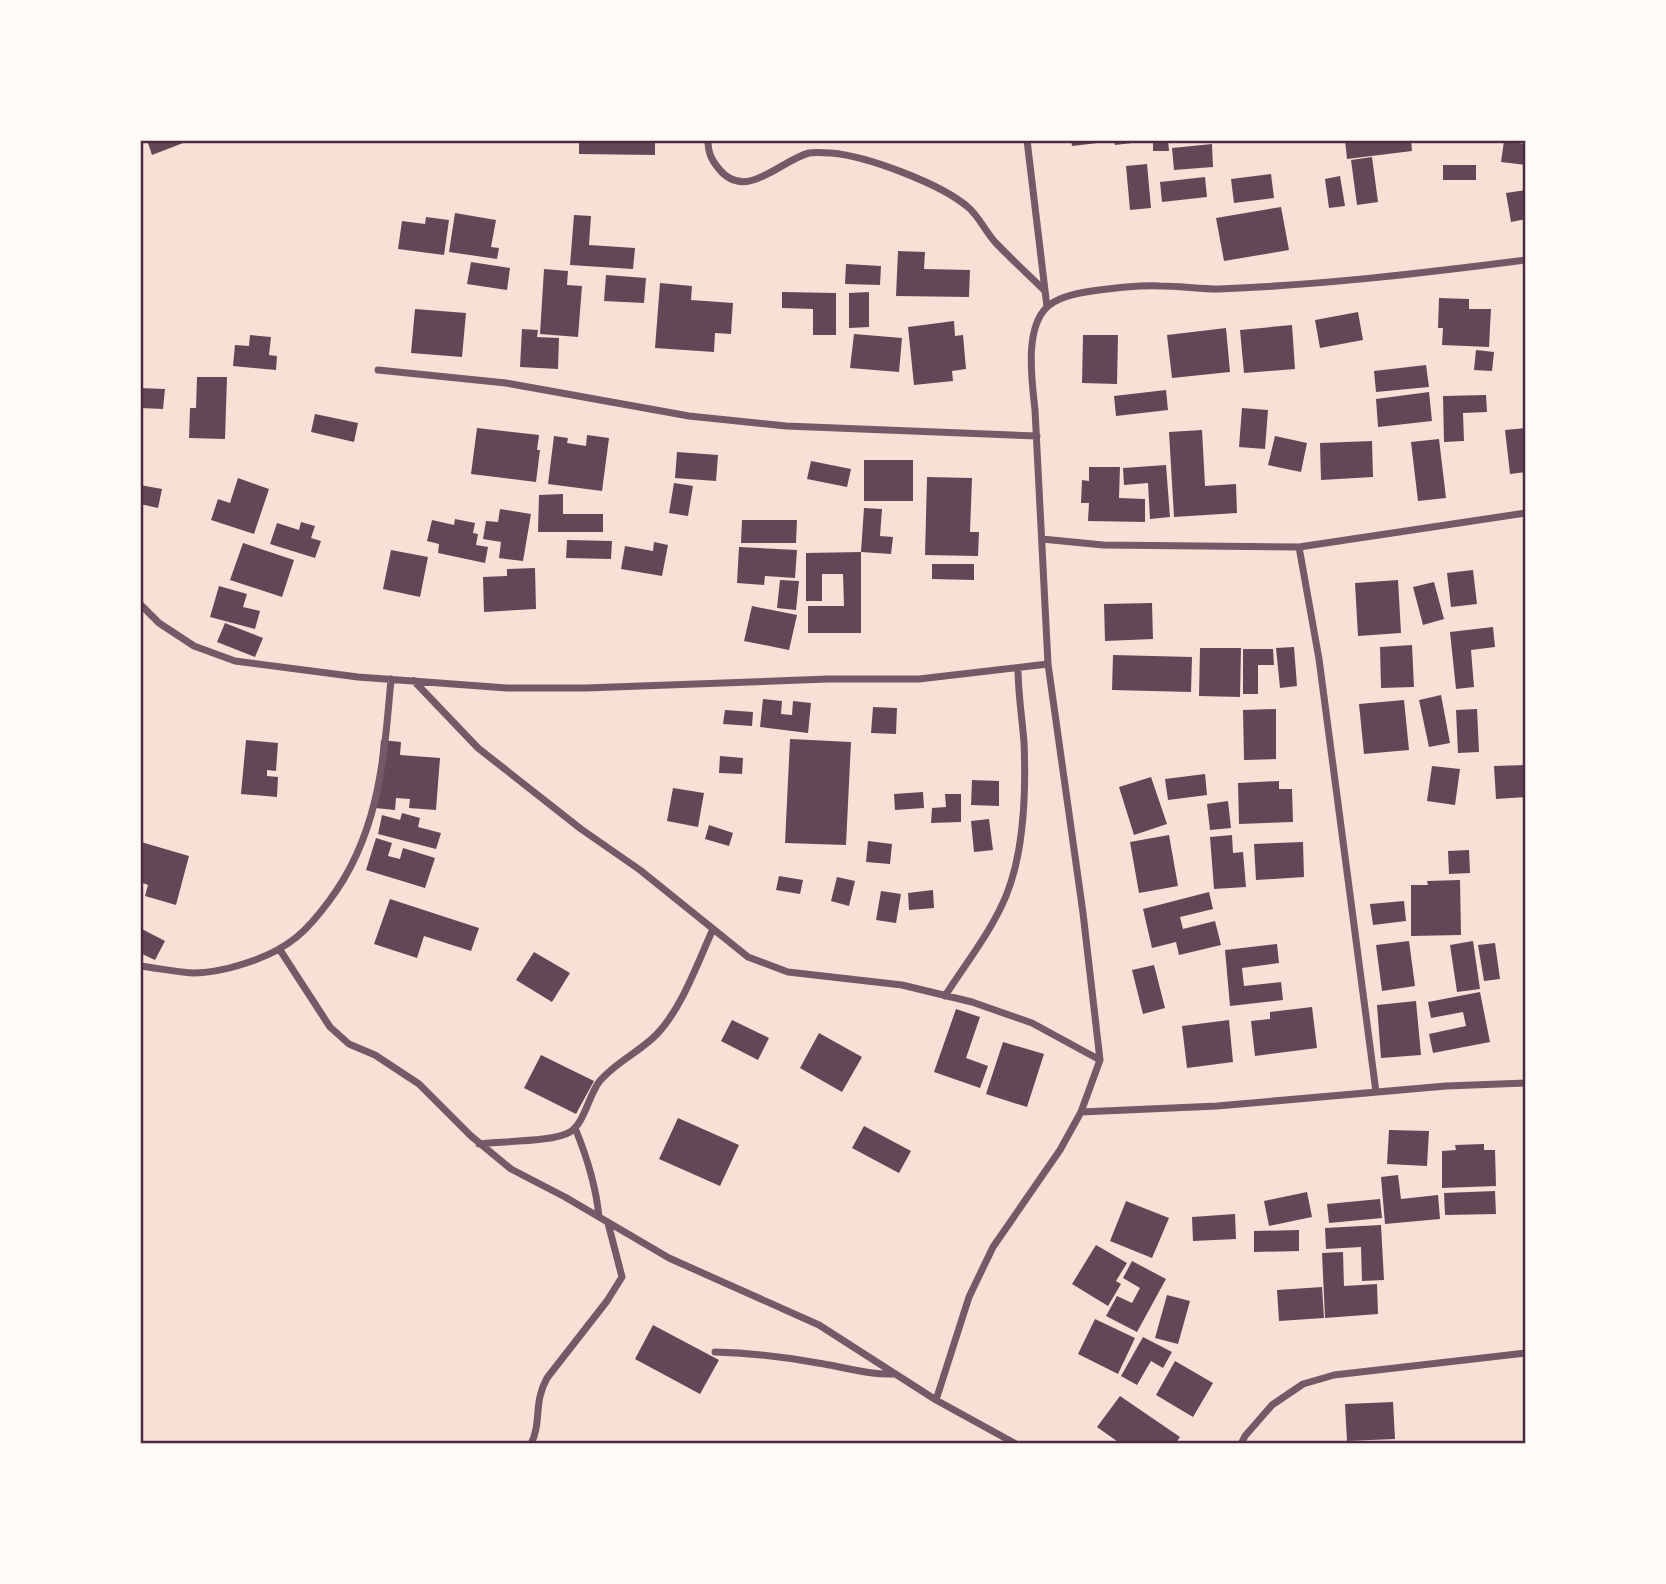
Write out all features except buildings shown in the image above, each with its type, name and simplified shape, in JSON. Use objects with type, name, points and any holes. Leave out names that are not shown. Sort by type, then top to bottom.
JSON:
[{"type":"street","points":[[708,140],[708,154],[721,171],[731,180],[741,183],[753,181],[810,153],[833,153],[926,181],[970,208],[994,241],[1045,291]]},
{"type":"street","points":[[1027,140],[1047,307]]},
{"type":"street","points":[[936,1400],[969,1297],[993,1247],[1059,1150],[1081,1112],[1100,1060],[1083,913],[1048,664],[1037,436],[1030,371],[1033,338],[1040,318],[1047,307],[1060,299],[1088,291],[1158,286],[1216,289],[1309,283],[1406,275],[1526,260]]},
{"type":"street","points":[[378,370],[506,383],[702,418],[786,426],[1037,436]]},
{"type":"street","points":[[1042,539],[1103,545],[1299,547],[1526,513]]},
{"type":"street","points":[[1299,547],[1320,659],[1376,1092]]},
{"type":"street","points":[[140,604],[170,632],[194,646],[225,658],[278,667],[507,688],[919,679],[1048,664]]},
{"type":"street","points":[[945,996],[980,946],[997,915],[1007,892],[1016,854],[1025,783],[1018,668]]},
{"type":"street","points":[[140,966],[194,973],[224,970],[280,950],[315,920],[335,893],[361,849],[377,792],[386,739],[391,679]]},
{"type":"street","points":[[414,681],[478,748],[581,829],[640,870],[748,957],[788,972],[902,985],[945,996],[1032,1023],[1100,1060]]},
{"type":"street","points":[[480,1144],[544,1139],[564,1135],[575,1128],[598,1083],[665,1025],[713,929]]},
{"type":"street","points":[[280,950],[330,1027],[349,1044],[375,1055],[419,1084],[510,1170],[565,1197],[669,1258],[818,1325],[936,1400],[1016,1444]]},
{"type":"street","points":[[1081,1112],[1217,1106],[1446,1086],[1526,1083]]},
{"type":"street","points":[[575,1128],[597,1194],[599,1217]]},
{"type":"street","points":[[531,1444],[537,1424],[540,1391],[547,1378],[607,1301],[622,1277],[607,1222]]},
{"type":"street","points":[[715,1352],[759,1354],[877,1375],[895,1374]]},
{"type":"street","points":[[1241,1444],[1272,1405],[1303,1384],[1334,1375],[1526,1353]]}]
